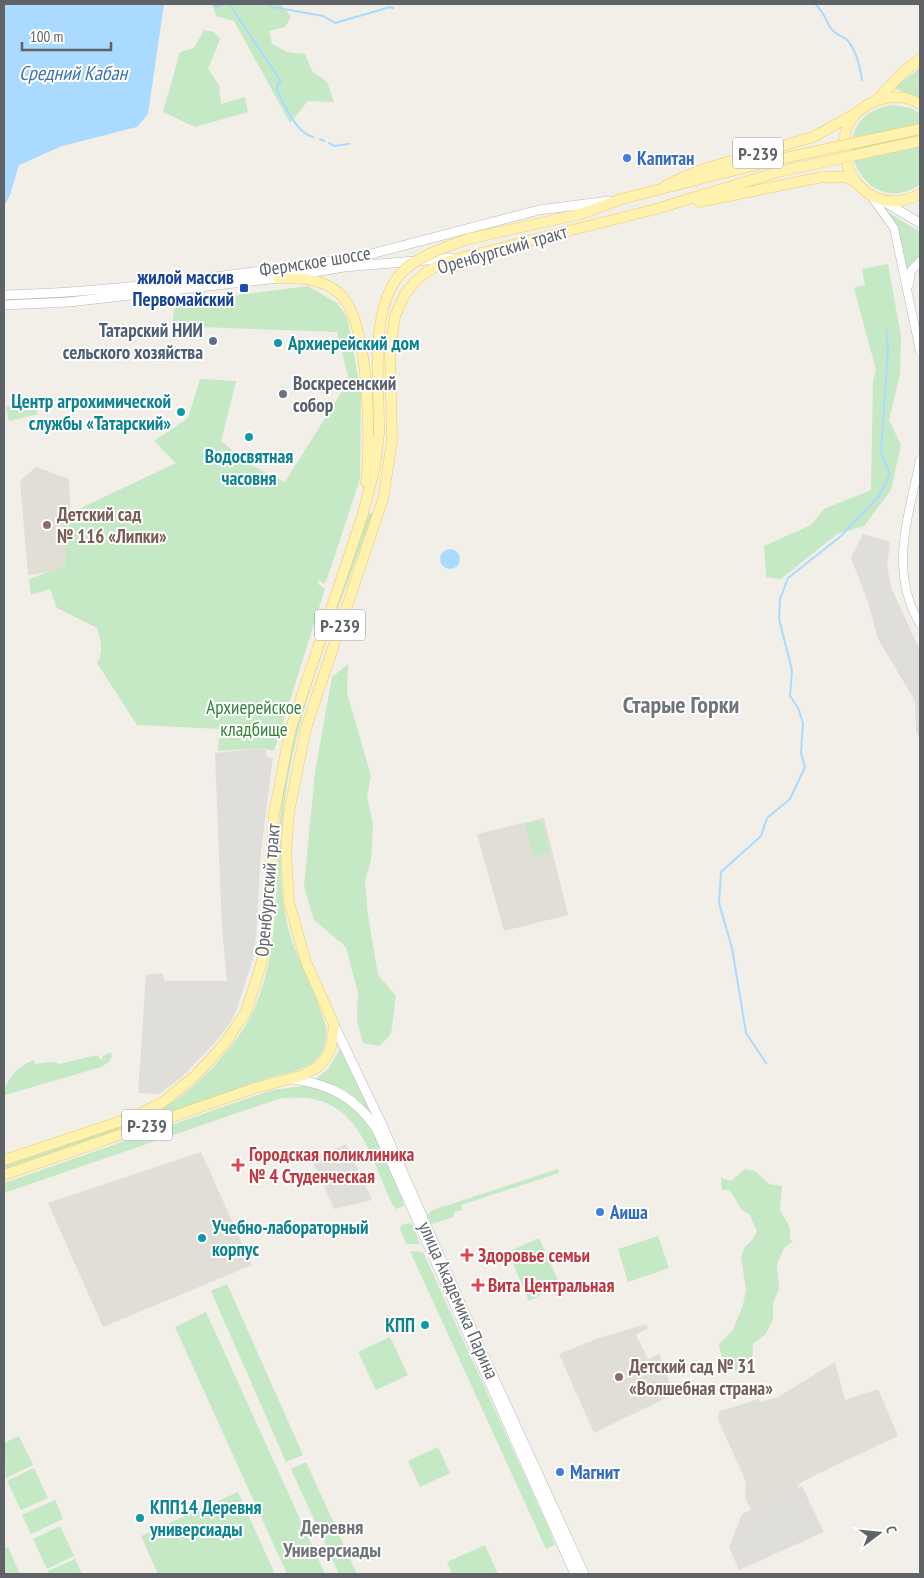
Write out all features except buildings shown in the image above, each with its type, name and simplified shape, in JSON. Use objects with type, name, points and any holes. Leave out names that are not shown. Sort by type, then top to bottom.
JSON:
[{"type":"main road","name":"Р-239","points":[[656,190],[680,177],[700,170],[813,138],[877,100],[902,73],[920,59]]},
{"type":"main road","name":"Р-239","points":[[877,100],[901,98],[920,104]]},
{"type":"main road","name":"Р-239","points":[[855,182],[845,162],[843,147],[849,125],[858,112]]},
{"type":"main road","name":"Оренбургский тракт","points":[[4,1160],[133,1117],[163,1102],[196,1074],[226,1043],[246,1012],[261,965],[266,936],[274,814],[290,731],[362,517],[375,467],[379,433],[380,330],[386,300],[396,281],[408,267],[435,251],[468,239],[581,214],[621,199],[703,180],[774,160],[920,129]]},
{"type":"main road","name":"Оренбургский тракт","points":[[334,1025],[306,962],[289,902],[286,852],[295,774],[320,684],[383,499],[392,441],[390,353],[395,316],[405,294],[425,273],[445,262],[656,209],[778,172],[920,141]]},
{"type":"main road","name":"Р-239","points":[[656,209],[748,193],[822,177],[846,177],[878,198],[901,200],[920,194]]},
{"type":"main road","points":[[878,198],[920,223]]},
{"type":"main road","name":"Фермское шоссе","points":[[4,295],[53,294],[338,260],[363,256],[539,210],[621,199]]},
{"type":"main road","name":"Фермское шоссе","points":[[4,305],[69,302],[278,278],[344,267],[406,264],[466,256]]},
{"type":"main road","name":"Оренбургский тракт","points":[[278,278],[310,278],[341,295],[352,312],[357,331],[368,400],[369,442],[362,517]]},
{"type":"main road","name":"Р-239","points":[[4,1175],[255,1088],[292,1079],[312,1071],[326,1058],[332,1042],[334,1025]]},
{"type":"main road","name":"улица Академика Парина","points":[[334,1025],[382,1125],[549,1506],[575,1574]]},
{"type":"main road","name":"улица Академика Парина","points":[[292,1079],[313,1082],[343,1094],[366,1113],[376,1128],[549,1506],[584,1574]]},
{"type":"street","points":[[868,193],[883,210],[894,228],[920,351]]},
{"type":"street","points":[[912,309],[909,276],[920,261]]},
{"type":"street","points":[[920,460],[904,541],[902,564],[904,586],[920,624]]},
{"type":"shaded area","name":"Детский сад № 116 «Липки»","points":[[36,467],[69,479],[73,569],[28,575],[20,481]]},
{"type":"shaded area","points":[[863,534],[890,542],[887,567],[892,590],[920,650],[920,738],[916,732],[915,701],[877,637],[869,605],[851,558]]},
{"type":"shaded area","points":[[261,748],[266,750],[267,757],[273,758],[261,850],[253,958],[237,1009],[230,1023],[218,1039],[181,1078],[159,1094],[138,1093],[146,975],[162,973],[165,981],[227,981],[222,929],[215,753]]},
{"type":"shaded area","points":[[544,818],[568,915],[504,931],[477,834]]},
{"type":"shaded area","points":[[346,1144],[372,1200],[334,1209],[312,1160]]},
{"type":"shaded area","points":[[201,1152],[252,1265],[103,1327],[48,1203]]},
{"type":"shaded area","name":"Детский сад № 31 «Волшебная страна»","points":[[646,1324],[648,1328],[636,1335],[648,1359],[659,1354],[674,1394],[594,1433],[559,1354],[596,1339]]},
{"type":"shaded area","points":[[835,1362],[845,1400],[878,1389],[898,1436],[815,1475],[799,1484],[795,1491],[751,1510],[745,1498],[746,1482],[717,1417],[720,1411],[759,1399],[760,1402],[778,1397]]},
{"type":"shaded area","points":[[802,1486],[824,1532],[739,1570],[729,1547],[742,1514]]},
{"type":"green space","points":[[212,4],[281,4],[291,17],[285,27],[269,31],[272,44],[287,52],[305,54],[312,71],[327,82],[334,102],[308,101],[290,123],[234,21],[216,16]]},
{"type":"green space","points":[[204,30],[214,32],[220,39],[208,69],[219,85],[221,104],[245,97],[248,112],[195,127],[163,112],[180,52],[194,48]]},
{"type":"green space","points":[[920,68],[920,98],[893,88]]},
{"type":"green space","points":[[893,105],[911,108],[920,114],[920,184],[899,193],[880,190],[865,180],[856,164],[852,146],[856,128],[869,113]]},
{"type":"green space","points":[[888,212],[920,232],[920,256],[906,269],[897,226]]},
{"type":"green space","points":[[888,264],[901,336],[900,374],[889,420],[901,445],[891,490],[864,526],[837,534],[781,579],[766,577],[764,546],[811,525],[824,509],[871,490],[873,381],[876,370],[854,288],[865,285],[862,269]]},
{"type":"green space","name":"Архиерейское кладбище","points":[[308,286],[337,303],[347,317],[361,393],[360,479],[327,579],[324,584],[318,580],[318,584],[325,589],[274,751],[261,748],[218,751],[220,729],[137,725],[97,663],[101,650],[101,641],[97,628],[57,608],[50,589],[31,595],[29,579],[66,566],[64,516],[176,463],[154,441],[188,418],[200,379],[236,381],[221,441],[249,464],[285,482],[349,380],[337,332],[172,326],[175,303]]},
{"type":"green space","points":[[34,399],[38,414],[9,421],[6,407]]},
{"type":"green space","points":[[369,513],[373,514],[320,659],[304,709],[292,760],[283,812],[281,863],[285,913],[298,956],[326,1027],[326,1040],[323,1050],[311,1064],[293,1072],[272,1077],[4,1170],[4,1166],[145,1117],[164,1107],[199,1081],[214,1066],[238,1037],[250,1018],[262,989],[274,927],[279,830],[287,768],[314,671]]},
{"type":"green space","points":[[348,664],[347,693],[371,776],[367,797],[373,824],[371,860],[365,881],[368,915],[378,975],[396,996],[391,1034],[379,1046],[363,1043],[357,1021],[358,993],[346,947],[314,920],[304,886],[315,772],[332,677]]},
{"type":"green space","points":[[541,820],[550,852],[533,856],[525,824]]},
{"type":"green space","points":[[340,1049],[371,1113],[345,1090],[316,1079],[328,1069]]},
{"type":"green space","points":[[111,1052],[112,1056],[109,1062],[101,1067],[5,1095],[5,1089],[10,1078],[29,1062],[34,1060],[35,1064],[52,1062],[59,1064],[97,1055],[101,1060],[103,1056]]},
{"type":"green space","points":[[303,1086],[336,1095],[359,1114],[376,1139],[400,1192],[404,1206],[396,1209],[392,1204],[365,1143],[354,1126],[341,1112],[325,1102],[304,1098],[278,1099],[4,1193],[4,1183],[272,1090]]},
{"type":"green space","points":[[558,1169],[559,1173],[461,1205],[462,1210],[454,1212],[454,1217],[431,1224],[427,1215],[433,1210]]},
{"type":"green space","points":[[745,1169],[755,1171],[769,1184],[782,1186],[780,1210],[790,1228],[790,1239],[793,1241],[784,1248],[777,1264],[779,1289],[773,1303],[773,1319],[766,1334],[753,1344],[752,1362],[748,1368],[736,1371],[731,1369],[724,1361],[719,1344],[733,1330],[743,1305],[746,1290],[741,1257],[744,1248],[753,1239],[757,1231],[749,1214],[740,1207],[732,1193],[729,1190],[722,1190],[721,1178],[731,1181]]},
{"type":"green space","points":[[412,1224],[420,1244],[406,1244],[400,1229],[401,1225]]},
{"type":"green space","points":[[658,1236],[669,1268],[628,1282],[618,1249]]},
{"type":"green space","points":[[539,1238],[560,1285],[529,1301],[508,1252]]},
{"type":"green space","points":[[410,1251],[423,1252],[555,1545],[546,1549]]},
{"type":"green space","points":[[227,1284],[303,1455],[286,1462],[211,1291]]},
{"type":"green space","points":[[206,1312],[325,1574],[287,1574],[175,1327]]},
{"type":"green space","points":[[390,1337],[408,1375],[376,1390],[358,1352]]},
{"type":"green space","points":[[19,1436],[33,1465],[6,1478],[4,1443]]},
{"type":"green space","points":[[438,1447],[450,1473],[420,1487],[408,1461]]},
{"type":"green space","points":[[306,1462],[357,1574],[339,1574],[291,1469]]},
{"type":"green space","points":[[34,1468],[48,1498],[21,1510],[7,1481]]},
{"type":"green space","points":[[238,1492],[274,1572],[268,1574],[158,1574],[141,1536]]},
{"type":"green space","points":[[55,1500],[63,1519],[31,1534],[22,1515]]},
{"type":"green space","points":[[60,1526],[74,1556],[47,1569],[33,1539]]},
{"type":"green space","points":[[485,1545],[498,1574],[452,1574],[447,1562]]},
{"type":"green space","points":[[8,1547],[20,1574],[4,1574],[4,1549]]},
{"type":"green space","points":[[75,1559],[82,1574],[49,1574],[48,1571]]},
{"type":"water","name":"Средний Кабан","points":[[4,4],[164,4],[148,114],[137,127],[62,146],[19,165],[10,195],[4,206]]},
{"type":"water","points":[[450,549],[457,552],[460,559],[457,566],[450,569],[443,566],[440,559],[443,552]]},
{"type":"waterway","points":[[213,4],[216,7],[225,4]]},
{"type":"waterway","points":[[229,4],[281,81],[277,85],[277,91],[292,118],[301,130],[313,137]]},
{"type":"waterway","points":[[269,4],[273,7],[323,16],[335,23],[390,7],[393,8]]},
{"type":"waterway","points":[[815,4],[835,33],[846,39],[852,47],[859,64],[862,80]]},
{"type":"waterway","points":[[320,139],[324,141]]},
{"type":"waterway","points":[[329,143],[334,146],[349,144]]},
{"type":"waterway","points":[[766,1063],[746,1033],[732,948],[719,903],[721,872],[761,836],[767,818],[790,799],[805,767],[801,753],[803,723],[798,708],[790,696],[792,670],[779,619],[780,599],[788,578],[841,536],[879,496],[890,474],[881,453],[888,348],[886,330]]},
{"type":"place","name":"Капитан","points":[[627,158]]},
{"type":"place","name":"жилой массив Первомайский","points":[[244,288]]},
{"type":"place","name":"Татарский НИИ сельского хозяйства","points":[[213,341]]},
{"type":"place","name":"Архиерейский дом","points":[[278,343]]},
{"type":"place","name":"Воскресенский собор","points":[[283,394]]},
{"type":"place","name":"Центр агрохимической службы «Татарский»","points":[[181,412]]},
{"type":"place","name":"Водосвятная часовня","points":[[249,437]]},
{"type":"place","name":"Детский сад № 116 «Липки»","points":[[47,525]]},
{"type":"place","name":"Городская поликлиника № 4 Студенческая","points":[[238,1165]]},
{"type":"place","name":"Аиша","points":[[600,1212]]},
{"type":"place","name":"Учебно-лабораторный корпус","points":[[202,1238]]},
{"type":"place","name":"Здоровье семьи","points":[[467,1255]]},
{"type":"place","name":"Вита Центральная","points":[[478,1285]]},
{"type":"place","name":"КПП","points":[[425,1325]]},
{"type":"place","name":"Детский сад № 31 «Волшебная страна»","points":[[619,1377]]},
{"type":"place","name":"Магнит","points":[[560,1472]]},
{"type":"place","name":"КПП14 Деревня универсиады","points":[[140,1518]]},
{"type":"district","name":"Старые Горки","points":[[681,704]]},
{"type":"district","name":"Деревня Универсиады","points":[[332,1538]]}]
